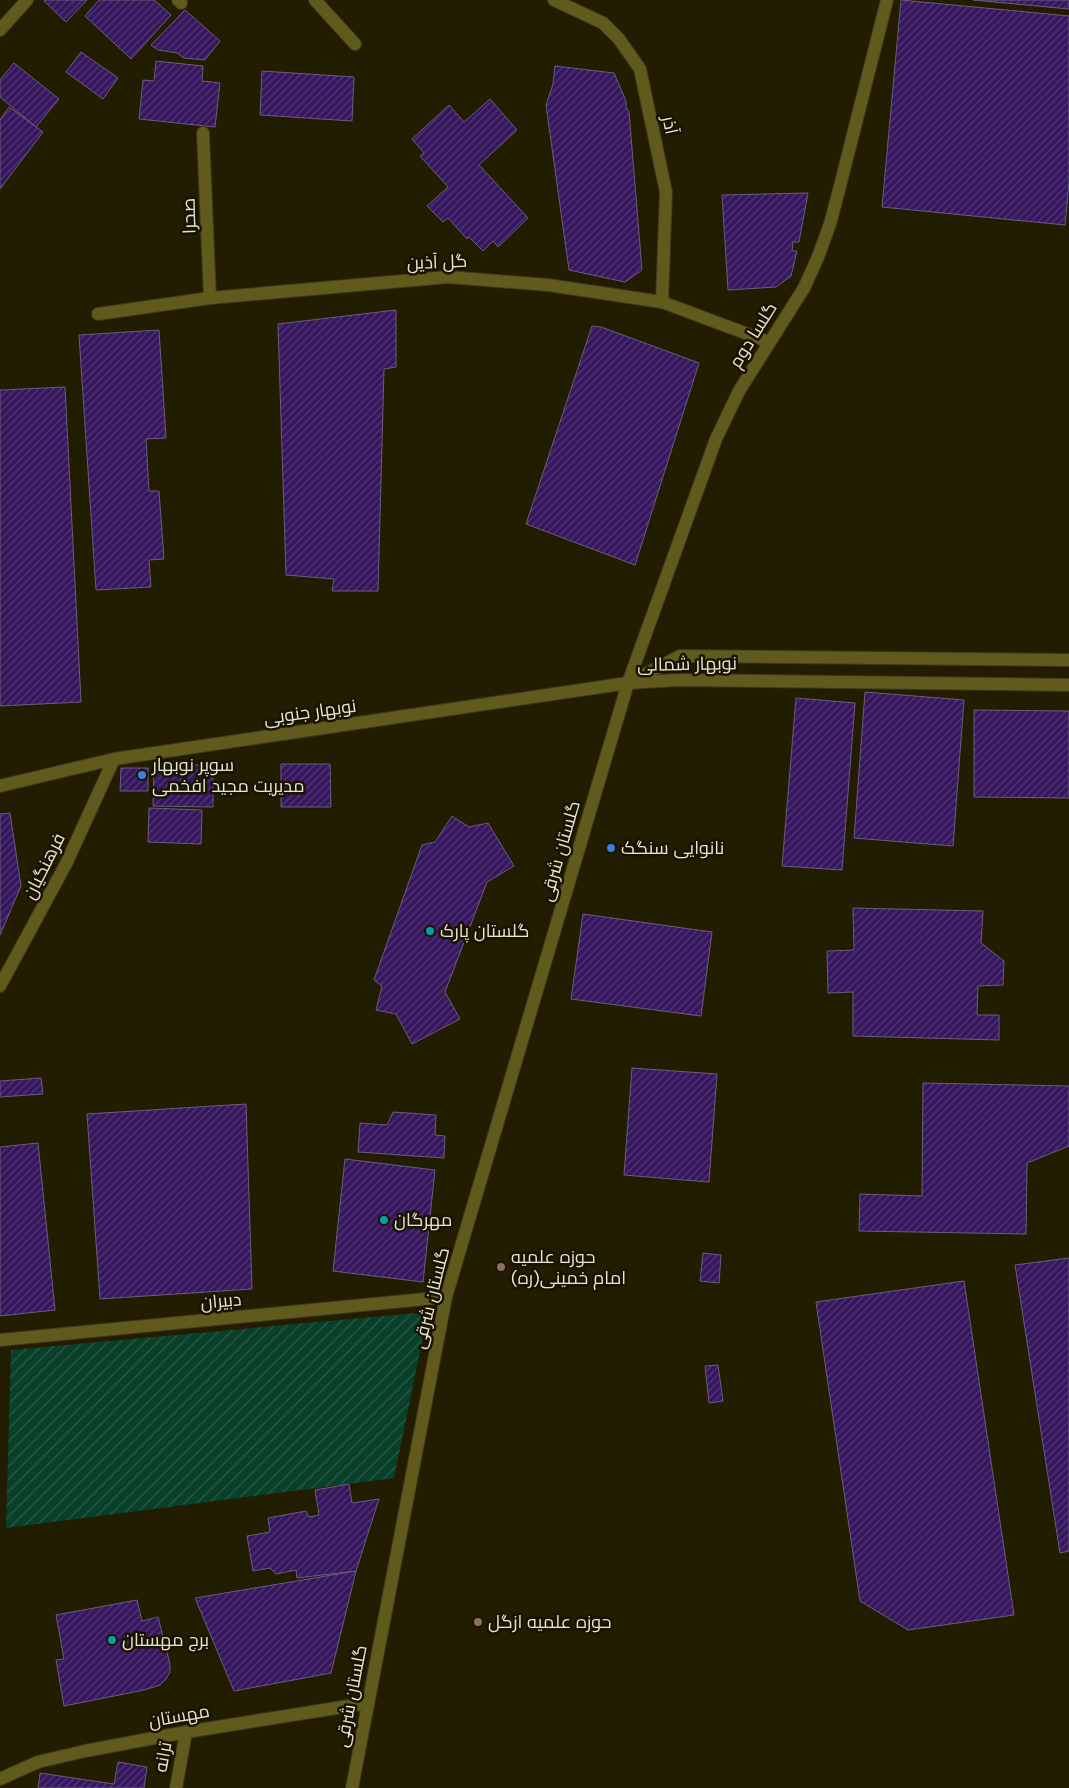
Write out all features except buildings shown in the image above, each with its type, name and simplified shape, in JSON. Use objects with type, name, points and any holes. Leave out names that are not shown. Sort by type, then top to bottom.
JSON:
[{"type":"street","points":[[0,30],[27,0]]},
{"type":"street","points":[[315,0],[355,44]]},
{"type":"street","name":"آذر","points":[[554,0],[603,23],[619,39],[640,69],[666,192],[662,302]]},
{"type":"street","name":"گلسا دوم","points":[[628,683],[716,439],[739,390],[804,288],[830,224],[887,0]]},
{"type":"street","name":"صحرا","points":[[203,133],[210,298]]},
{"type":"street","name":"گل آذین","points":[[98,314],[210,298],[448,277],[548,285],[662,302],[770,342]]},
{"type":"street","name":"نوبهار شمالی","points":[[628,683],[680,656],[1069,660]]},
{"type":"street","name":"نوبهار شمالی","points":[[628,683],[677,680],[1069,685]]},
{"type":"street","name":"نوبهار جنوبی","points":[[0,786],[114,759],[628,683]]},
{"type":"street","name":"گلستان شرقی","points":[[352,1788],[446,1297],[628,683]]},
{"type":"street","name":"فرهنگیان","points":[[0,986],[66,864],[114,759]]},
{"type":"street","name":"دبیران","points":[[0,1340],[446,1297]]},
{"type":"street","name":"مهستان","points":[[0,1779],[38,1762],[85,1751],[186,1732],[368,1703]]},
{"type":"street","name":"ترانه","points":[[176,1788],[186,1732]]},
{"type":"green space","points":[[428,1312],[394,1478],[6,1528],[11,1350]]},
{"type":"place","name":"سوپر نوبهار مدیریت مجید افخمی","points":[[142,775]]},
{"type":"place","name":"نانوایی سنگک","points":[[611,848]]},
{"type":"place","name":"گلستان پارک","points":[[430,931]]},
{"type":"place","name":"مهرگان","points":[[384,1220]]},
{"type":"place","name":"حوزه علمیه امام خمینی(ره)","points":[[501,1267]]},
{"type":"place","name":"حوزه علمیه ازگل","points":[[478,1622]]},
{"type":"place","name":"برج مهستان","points":[[112,1640]]}]
